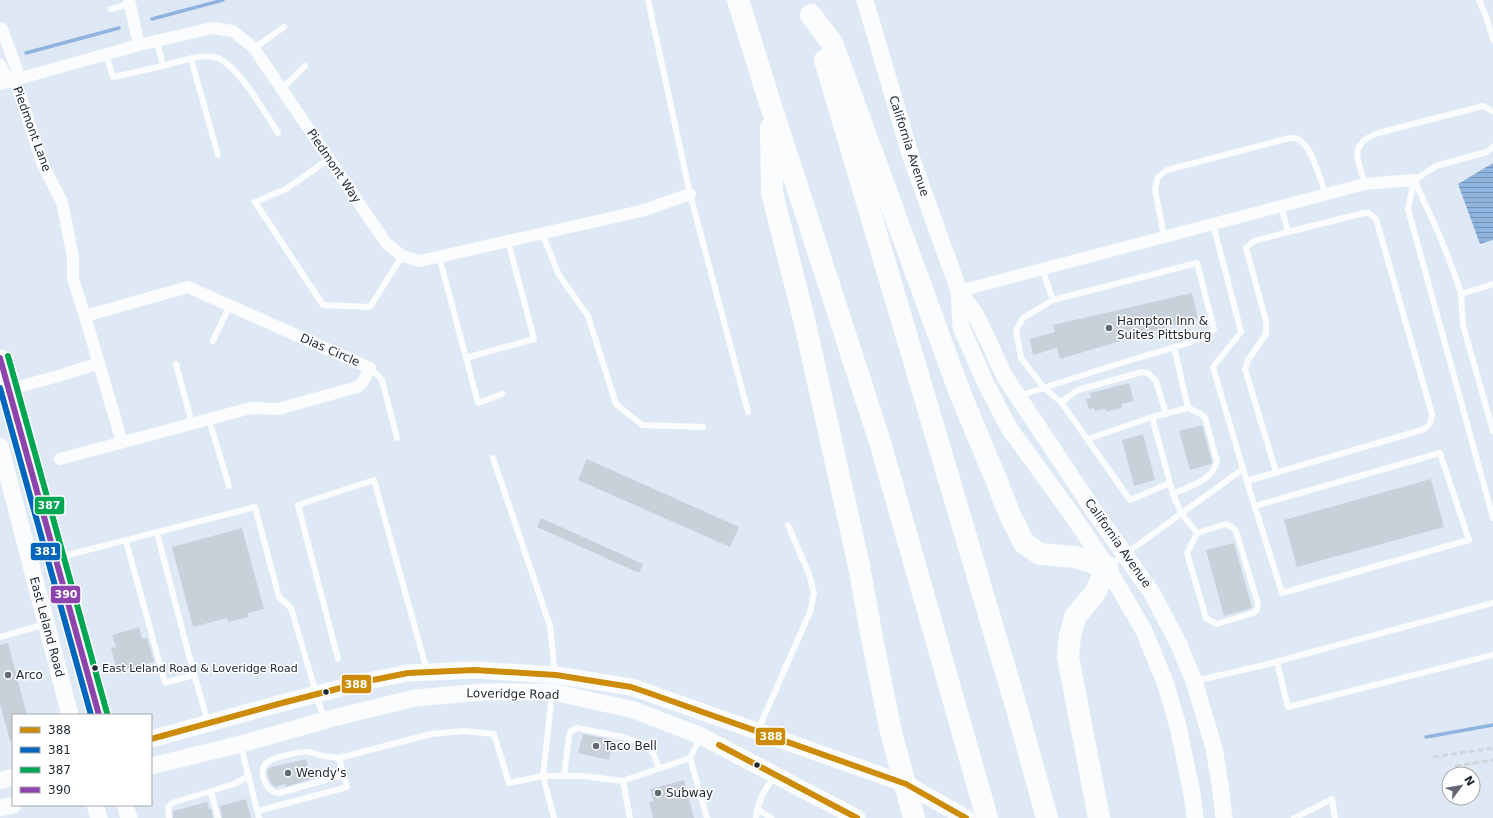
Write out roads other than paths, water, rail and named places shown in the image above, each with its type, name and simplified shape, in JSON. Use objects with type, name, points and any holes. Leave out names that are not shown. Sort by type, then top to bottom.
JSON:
[{"type":"highway","points":[[738,0],[880,442],[987,818]]},
{"type":"highway","points":[[808,7],[832,43],[960,393],[1009,513],[1024,543],[1040,554],[1075,557],[1107,567],[1095,593],[1075,617],[1070,636],[1068,657],[1099,818]]},
{"type":"highway","points":[[808,7],[1016,706],[1047,818]]},
{"type":"highway","points":[[770,103],[772,193],[803,315],[859,566],[891,732],[914,818]]},
{"type":"main road","name":"California Avenue","points":[[865,0],[910,157],[959,291],[977,318],[1005,377],[1092,508],[1126,553],[1152,593],[1179,645],[1194,681],[1214,748],[1224,818]]},
{"type":"main road","name":"California Avenue","points":[[959,291],[961,327],[986,384],[1009,428],[1073,516],[1107,567],[1144,631],[1165,682],[1178,726],[1192,794],[1195,818]]},
{"type":"main road","points":[[0,358],[4,391],[55,559],[99,714]]},
{"type":"main road","name":"East Leland Road","points":[[0,446],[3,470],[70,714]]},
{"type":"main road","name":"Loveridge Road","points":[[152,739],[368,681],[408,673],[474,670],[554,684],[631,687],[906,784],[962,816]]},
{"type":"main road","name":"Loveridge Road","points":[[152,766],[241,744],[324,720],[414,698],[554,684],[634,710],[701,736],[857,818]]},
{"type":"main road","points":[[0,808],[12,805]]},
{"type":"main road","points":[[95,806],[99,818]]},
{"type":"main road","points":[[125,806],[129,818]]},
{"type":"street","points":[[129,2],[139,45]]},
{"type":"street","points":[[0,28],[2,29],[17,70],[15,80],[5,75],[0,64]]},
{"type":"street","name":"Piedmont Way","points":[[0,84],[139,45],[212,28],[233,31],[254,48],[386,243],[402,256],[420,261],[641,211],[690,194]]},
{"type":"street","name":"Piedmont Lane","points":[[15,80],[43,166],[62,202],[73,257],[73,278],[85,316]]},
{"type":"street","points":[[959,291],[1365,184],[1414,180]]},
{"type":"street","name":"Dias Circle","points":[[60,459],[252,408],[278,409],[357,387],[362,383],[370,368],[230,305],[188,288],[85,316]]},
{"type":"street","points":[[85,316],[122,442]]},
{"type":"street","points":[[4,391],[99,363]]},
{"type":"lane","points":[[648,0],[690,194],[748,412]]},
{"type":"lane","points":[[1479,0],[1486,16],[1493,40]]},
{"type":"lane","points":[[111,10],[129,2]]},
{"type":"lane","points":[[254,48],[284,27]]},
{"type":"lane","points":[[157,41],[162,66]]},
{"type":"lane","points":[[106,54],[113,77],[200,57],[217,58],[235,70],[278,133]]},
{"type":"lane","points":[[191,59],[218,155]]},
{"type":"lane","points":[[282,88],[305,66]]},
{"type":"lane","points":[[1365,184],[1357,154],[1359,144],[1366,137],[1470,108],[1483,106],[1493,111]]},
{"type":"lane","points":[[1164,237],[1155,189],[1158,177],[1167,170],[1290,138],[1299,139],[1306,146],[1312,156],[1326,195]]},
{"type":"lane","points":[[1493,147],[1487,152],[1436,166],[1414,180],[1408,209],[1493,518]]},
{"type":"lane","points":[[329,159],[286,189],[255,202],[323,305],[370,307],[402,256]]},
{"type":"lane","points":[[1414,180],[1442,238],[1453,268],[1461,294],[1463,325],[1493,431]]},
{"type":"lane","points":[[1281,206],[1288,232]]},
{"type":"lane","points":[[1247,481],[1422,430],[1429,426],[1432,419],[1426,391],[1376,219],[1369,213],[1254,241],[1246,248],[1266,321],[1266,334],[1248,360],[1246,369],[1276,472]]},
{"type":"lane","points":[[1213,224],[1241,332],[1213,367],[1243,469],[1282,593],[1470,540],[1440,454],[1255,506]]},
{"type":"lane","points":[[542,233],[559,275],[588,316],[616,404],[642,425],[703,427]]},
{"type":"lane","points":[[466,358],[534,339],[508,241]]},
{"type":"lane","points":[[439,256],[478,403],[502,394]]},
{"type":"lane","points":[[1018,397],[1044,388],[1174,347],[1209,334],[1214,329],[1197,263],[1053,300],[1023,318],[1016,330],[1021,358],[1044,388],[1061,402],[1130,500],[1170,483]]},
{"type":"lane","points":[[1042,269],[1053,300]]},
{"type":"lane","points":[[1461,294],[1493,284]]},
{"type":"lane","points":[[213,341],[230,305]]},
{"type":"lane","points":[[1174,347],[1188,408]]},
{"type":"lane","points":[[176,364],[192,424]]},
{"type":"lane","points":[[370,368],[382,380],[397,438]]},
{"type":"lane","points":[[1061,402],[1078,390],[1142,372],[1148,373],[1156,381],[1166,414]]},
{"type":"lane","points":[[1088,439],[1152,417],[1188,408],[1199,413],[1204,417],[1217,461],[1215,468],[1205,479],[1172,494]]},
{"type":"lane","points":[[1152,417],[1172,494],[1181,513],[1197,533]]},
{"type":"lane","points":[[209,420],[229,486]]},
{"type":"lane","points":[[493,458],[550,626],[554,684],[543,776],[554,818]]},
{"type":"lane","points":[[1107,567],[1243,469]]},
{"type":"lane","points":[[338,659],[298,505],[374,480],[428,672]]},
{"type":"lane","points":[[55,559],[255,507],[279,597],[291,608],[324,720]]},
{"type":"lane","points":[[1226,524],[1236,530],[1258,604],[1257,610],[1253,613],[1217,624],[1206,618],[1187,554],[1197,533],[1226,524]]},
{"type":"lane","points":[[757,732],[810,612],[814,593],[810,574],[788,525]]},
{"type":"lane","points":[[157,533],[208,724]]},
{"type":"lane","points":[[126,541],[165,683],[194,675]]},
{"type":"lane","points":[[1194,681],[1277,662],[1493,603]]},
{"type":"lane","points":[[0,637],[46,624]]},
{"type":"lane","points":[[1277,662],[1288,708],[1493,654]]},
{"type":"lane","points":[[564,776],[569,736],[571,731],[577,728],[622,737],[647,745],[652,751],[658,768]]},
{"type":"lane","points":[[343,775],[279,794],[268,789],[264,779],[263,769],[264,766],[270,761],[306,752],[339,758],[431,734],[464,732],[494,734],[509,783],[543,776],[583,776],[623,781],[690,758]]},
{"type":"lane","points":[[701,736],[690,758],[707,818]]},
{"type":"lane","points":[[241,744],[259,818]]},
{"type":"lane","points":[[258,811],[347,788],[339,758]]},
{"type":"lane","points":[[756,818],[757,809],[768,785],[776,775]]},
{"type":"lane","points":[[169,818],[168,808],[172,803],[234,784],[249,776]]},
{"type":"lane","points":[[623,781],[630,818]]},
{"type":"lane","points":[[211,792],[218,818]]},
{"type":"lane","points":[[1294,818],[1332,799],[1335,818]]},
{"type":"lane","points":[[757,809],[771,818]]},
{"type":"water","points":[[1493,163],[1493,240],[1480,244],[1458,184]]},
{"type":"waterway","points":[[152,19],[223,0]]},
{"type":"waterway","points":[[26,53],[119,28]]},
{"type":"waterway","points":[[1426,737],[1493,725]]},
{"type":"railway","points":[[1433,757],[1493,748]]},
{"type":"railway","points":[[1455,766],[1493,760]]},
{"type":"place","name":"Hampton Inn & Suites Pittsburg","points":[[1109,328]]},
{"type":"place","name":"East Leland Road & Loveridge Road","points":[[95,668]]},
{"type":"place","name":"Arco","points":[[8,675]]},
{"type":"place","name":"Taco Bell","points":[[596,746]]},
{"type":"place","name":"Wendy's","points":[[288,773]]},
{"type":"place","name":"Subway","points":[[658,793]]}]
